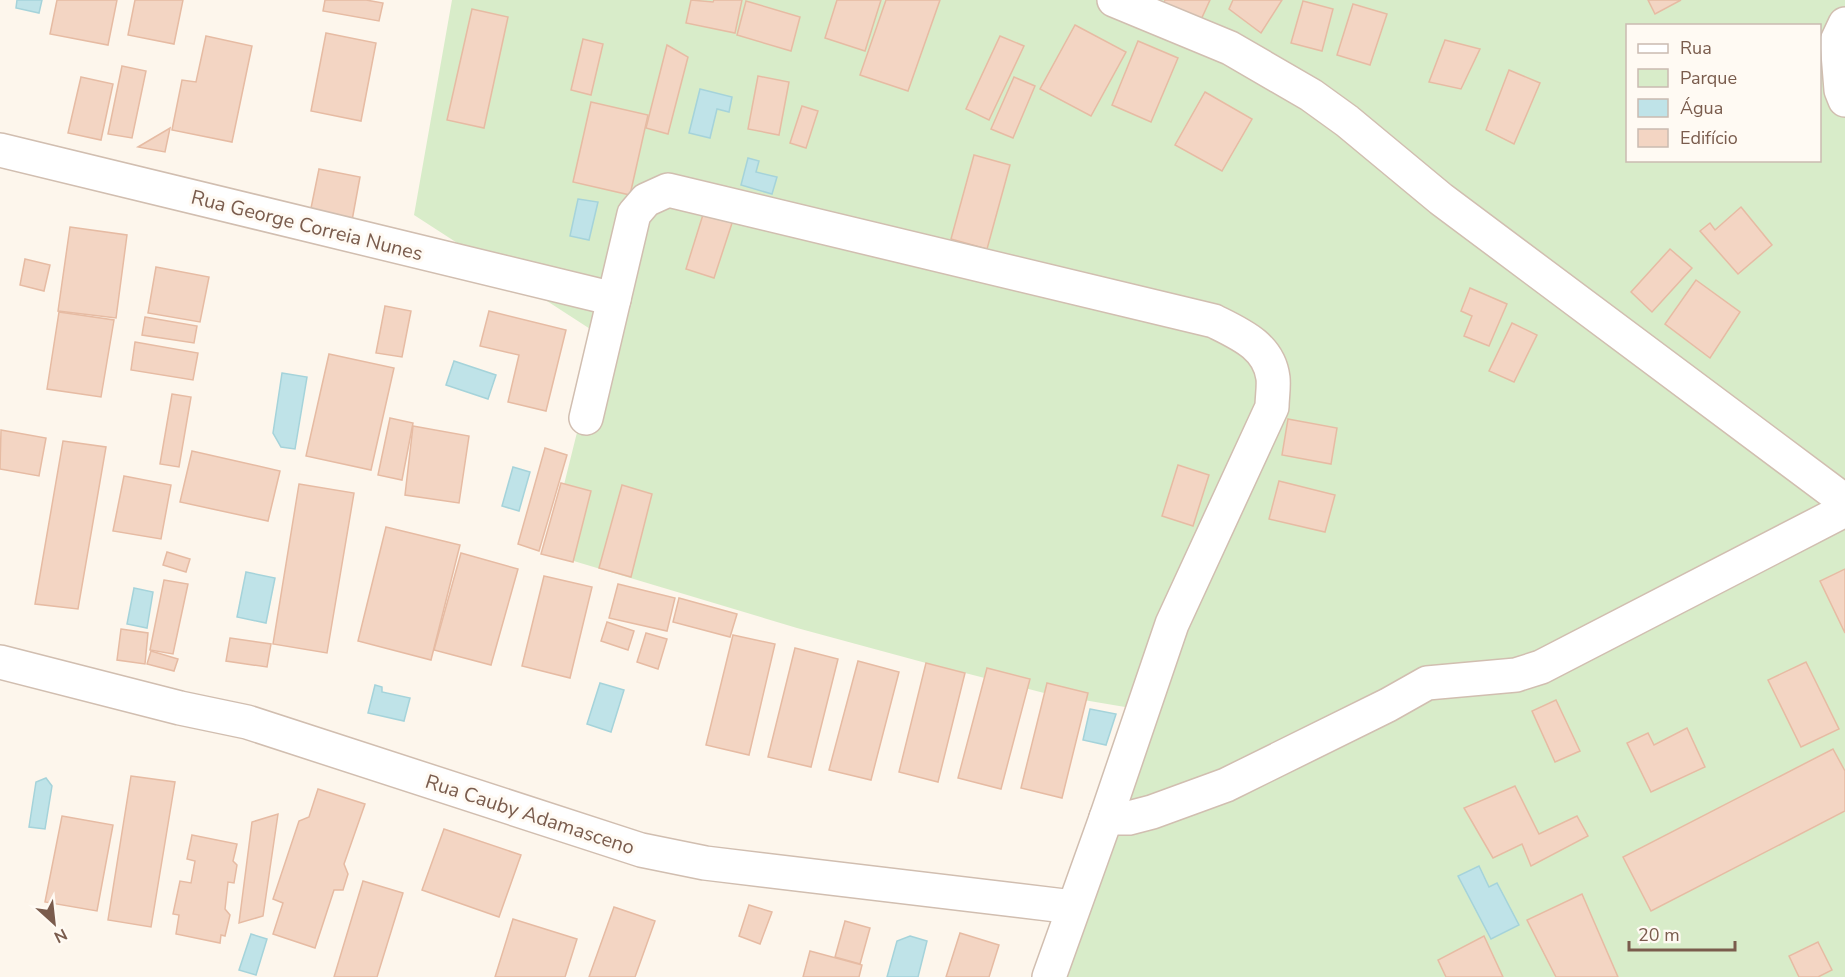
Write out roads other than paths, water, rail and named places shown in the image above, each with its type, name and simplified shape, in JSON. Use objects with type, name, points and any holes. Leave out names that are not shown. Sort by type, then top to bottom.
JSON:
[{"type":"street","points":[[1114,0],[1230,48],[1311,94],[1441,199],[1845,501]]},
{"type":"street","points":[[1845,24],[1838,41],[1842,90],[1845,100]]},
{"type":"street","name":"Rua George Correia Nunes","points":[[0,150],[614,299]]},
{"type":"street","points":[[586,418],[634,214],[646,200],[668,190],[1214,321],[1246,337],[1264,352],[1273,377],[1272,407],[1172,624],[1106,818],[1048,977]]},
{"type":"street","points":[[1106,818],[1129,818],[1152,813],[1226,785],[1388,705],[1427,683],[1516,675],[1541,667],[1845,510]]},
{"type":"street","name":"Rua Cauby Adamasceno","points":[[0,662],[180,708],[247,722],[641,850],[705,863],[1073,907]]},
{"type":"water","points":[[17,0],[42,0],[39,13],[16,8]]},
{"type":"water","points":[[700,89],[732,97],[729,112],[717,109],[710,138],[689,133]]},
{"type":"water","points":[[748,158],[759,161],[756,172],[777,177],[772,194],[741,185]]},
{"type":"water","points":[[578,199],[598,202],[589,240],[570,236]]},
{"type":"water","points":[[454,361],[496,375],[488,399],[446,385]]},
{"type":"water","points":[[282,373],[307,377],[295,449],[281,447],[273,433]]},
{"type":"water","points":[[513,467],[530,472],[519,511],[502,506]]},
{"type":"water","points":[[246,572],[275,578],[266,623],[237,617]]},
{"type":"water","points":[[134,588],[153,592],[147,628],[127,624]]},
{"type":"water","points":[[600,683],[624,690],[611,732],[587,724]]},
{"type":"water","points":[[375,685],[382,687],[382,692],[410,698],[404,721],[368,713]]},
{"type":"water","points":[[1090,709],[1116,714],[1106,745],[1083,740]]},
{"type":"water","points":[[46,778],[52,786],[45,829],[29,827],[36,782]]},
{"type":"water","points":[[1479,866],[1489,887],[1497,883],[1519,925],[1491,939],[1458,876]]},
{"type":"water","points":[[251,934],[267,939],[256,975],[239,970]]},
{"type":"water","points":[[910,936],[927,941],[918,977],[887,977],[897,941]]}]
